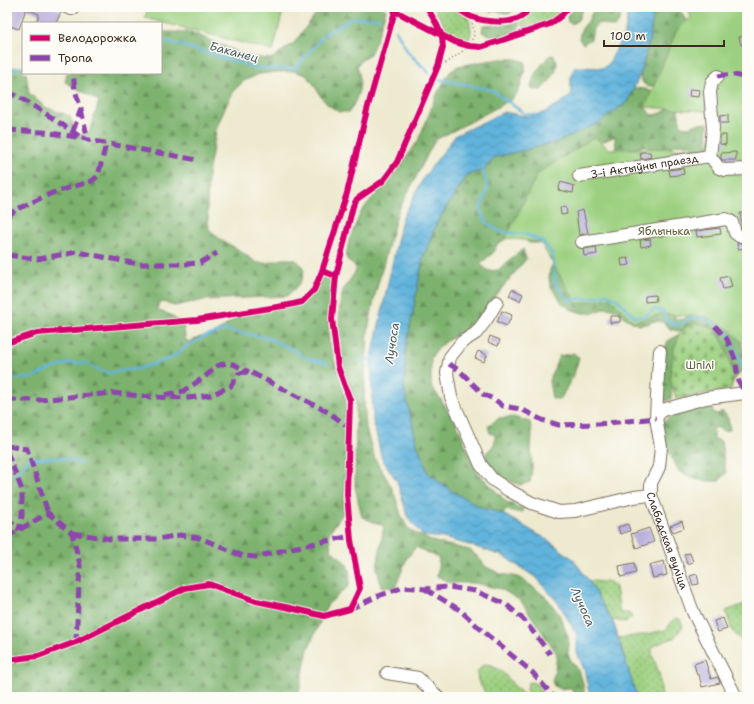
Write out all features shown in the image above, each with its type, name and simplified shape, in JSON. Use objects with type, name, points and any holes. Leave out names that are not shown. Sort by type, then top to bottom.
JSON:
[{"type":"street","name":"3-і Актыўны праезд","points":[[718,76],[712,82],[710,92],[713,128],[710,156],[719,168],[724,170],[747,169]]},
{"type":"street","name":"3-і Актыўны праезд","points":[[579,176],[710,156]]},
{"type":"street","points":[[582,242],[726,219],[732,222],[735,233],[740,236],[747,235]]},
{"type":"street","points":[[497,302],[476,333],[462,342],[450,357],[447,373],[451,398],[481,465],[492,479],[508,490],[532,503],[559,512],[575,511],[634,496],[651,495]]},
{"type":"street","name":"Слабадская вуліца","points":[[660,351],[656,418],[661,448],[659,467],[651,483],[651,495],[693,612],[736,697]]},
{"type":"street","points":[[656,418],[662,410],[706,398],[747,394]]},
{"type":"street","points":[[387,673],[418,678],[438,697]]},
{"type":"path","points":[[436,72],[439,63],[448,62],[472,47],[474,35],[470,16]]},
{"type":"path","points":[[462,44],[472,47]]},
{"type":"green space","points":[[148,7],[284,7],[273,51],[145,18]]},
{"type":"green space","points":[[321,7],[382,7],[386,10],[370,54],[361,60],[357,66],[360,78],[359,90],[349,112],[339,112],[327,104],[306,75],[294,71],[259,74],[244,81],[234,90],[217,127],[208,174],[207,207],[209,229],[222,241],[236,248],[257,263],[294,259],[302,266],[304,270],[304,274],[300,282],[287,296],[204,300],[174,306],[163,302],[158,305],[158,310],[171,315],[184,327],[185,339],[189,342],[200,337],[211,335],[237,317],[288,305],[302,299],[322,278],[328,277],[334,279],[334,287],[328,318],[329,342],[346,400],[344,438],[347,473],[342,515],[329,533],[331,550],[344,561],[349,568],[349,586],[328,604],[308,649],[298,697],[7,697],[7,68],[18,67],[22,69],[22,74],[26,74],[29,93],[45,107],[70,116],[77,136],[89,133],[99,101],[65,82],[67,74],[162,74],[162,32],[191,32],[249,57],[271,59],[294,43]]},
{"type":"green space","points":[[434,7],[454,7],[467,17],[471,30],[470,37],[467,41],[460,40],[449,34]]},
{"type":"green space","points":[[488,7],[516,8],[509,14],[497,11],[491,12],[487,9]]},
{"type":"green space","points":[[532,7],[564,7],[561,12],[547,22],[524,27],[521,23]]},
{"type":"green space","points":[[571,7],[583,7],[578,20],[572,24],[568,22],[567,17]]},
{"type":"green space","points":[[595,7],[620,7],[620,18],[614,27],[599,23],[593,29],[591,39],[583,44],[579,39],[581,30],[588,21]]},
{"type":"green space","points":[[655,7],[678,7],[691,29],[661,85],[648,87],[643,83],[640,75],[648,45]]},
{"type":"green space","name":"Яблынька","points":[[687,7],[747,7],[747,347],[730,330],[706,317],[661,314],[634,322],[610,298],[577,304],[540,242],[506,238],[538,173],[595,137],[609,149],[708,148],[718,112],[645,107],[676,32],[691,17]]},
{"type":"green space","points":[[518,22],[520,26],[517,31],[498,38],[482,32],[483,25],[504,25]]},
{"type":"green space","points":[[553,55],[557,64],[552,78],[541,90],[533,90],[531,86],[535,74],[549,56]]},
{"type":"green space","points":[[499,59],[516,59],[525,62],[525,70],[519,91],[512,99],[435,140],[397,214],[375,295],[368,331],[364,399],[366,429],[375,459],[391,486],[401,515],[407,527],[413,532],[429,540],[470,550],[486,567],[501,574],[518,577],[547,598],[559,614],[568,636],[568,654],[571,661],[579,670],[585,697],[572,697],[572,688],[561,689],[554,686],[552,681],[557,654],[521,601],[501,589],[474,583],[451,583],[437,576],[439,558],[416,547],[407,558],[395,588],[381,586],[377,568],[384,526],[362,517],[355,487],[356,400],[344,373],[339,325],[340,304],[343,290],[356,271],[355,266],[349,262],[346,257],[349,240],[361,212],[392,177],[418,141],[438,92],[449,73],[458,66]]},
{"type":"green space","points":[[634,88],[646,89],[652,93],[645,107],[651,115],[659,114],[673,107],[678,110],[681,126],[689,127],[697,124],[708,123],[707,152],[699,153],[689,145],[677,144],[664,151],[644,146],[624,151],[616,151],[615,136],[598,144],[669,307],[677,320],[684,319],[693,311],[713,312],[740,339],[747,360],[747,384],[743,378],[742,371],[730,384],[673,377],[671,399],[665,402],[660,393],[663,352],[668,341],[691,327],[678,331],[670,329],[663,322],[653,321],[647,324],[638,325],[624,317],[617,310],[606,308],[592,313],[582,313],[570,309],[562,303],[551,287],[549,278],[550,270],[554,262],[551,245],[529,243],[514,234],[497,244],[494,252],[480,264],[489,271],[498,270],[523,249],[526,259],[474,324],[442,344],[431,358],[431,385],[457,424],[476,471],[507,502],[524,509],[522,513],[507,510],[503,514],[482,508],[452,491],[428,473],[417,444],[404,389],[406,348],[423,258],[437,222],[468,175],[483,170],[496,157],[557,142],[627,102]]},
{"type":"green space","name":"Шпілі","points":[[692,323],[704,325],[716,330],[725,346],[734,378],[731,389],[676,399],[670,377],[674,349],[680,332]]},
{"type":"green space","points":[[574,353],[579,358],[574,374],[560,400],[552,398],[549,381],[559,356]]},
{"type":"green space","points":[[702,402],[709,403],[714,413],[718,414],[722,411],[726,415],[729,422],[730,430],[724,431],[716,427],[713,430],[713,438],[721,441],[726,473],[719,481],[702,481],[688,477],[679,471],[667,449],[662,431],[662,423],[670,417]]},
{"type":"green space","points":[[514,417],[530,422],[532,434],[532,468],[530,482],[520,485],[502,478],[489,466],[485,454],[493,446],[495,441],[495,435],[490,433],[488,426],[499,418]]},
{"type":"green space","points":[[589,581],[610,582],[616,587],[620,613],[629,613],[632,617],[627,622],[611,620]]},
{"type":"green space","points":[[747,603],[747,639],[742,641],[732,631],[726,611]]},
{"type":"green space","points":[[675,618],[680,619],[683,626],[674,638],[652,647],[652,654],[659,673],[662,697],[637,697],[618,638],[666,630]]},
{"type":"green space","points":[[485,665],[498,669],[526,696],[528,683],[532,682],[539,685],[542,693],[539,697],[488,697],[478,681],[477,673],[482,666]]},
{"type":"water","name":"Лучоса","points":[[626,7],[655,7],[648,45],[640,75],[627,102],[599,123],[557,142],[496,157],[483,170],[467,175],[437,222],[423,258],[406,348],[404,389],[417,444],[428,473],[452,491],[482,508],[503,514],[548,540],[573,559],[589,581],[614,624],[637,697],[590,697],[584,669],[577,653],[577,635],[559,604],[538,579],[503,556],[443,538],[423,536],[408,518],[397,481],[382,459],[373,421],[371,361],[402,219],[424,177],[456,135],[504,112],[530,117],[546,112],[571,96],[571,77],[575,67],[602,68],[608,65],[625,32],[627,19]]},
{"type":"building","points":[[13,7],[54,7],[59,9],[61,12],[56,22],[36,22],[39,14],[26,9],[19,29],[7,25]]},
{"type":"building","points":[[747,36],[747,44],[741,45],[739,37]]},
{"type":"building","points":[[690,89],[700,90],[699,97],[689,96]]},
{"type":"building","points":[[728,115],[728,123],[720,123],[720,116]]},
{"type":"building","points":[[720,135],[726,135],[726,145],[720,144]]},
{"type":"building","points":[[640,152],[650,152],[651,157],[641,159]]},
{"type":"building","points":[[736,152],[736,160],[721,159],[721,153]]},
{"type":"building","points":[[683,168],[684,174],[670,176],[669,170]]},
{"type":"building","points":[[561,182],[574,186],[573,193],[558,190]]},
{"type":"building","points":[[566,206],[567,214],[561,215],[560,207]]},
{"type":"building","points":[[583,210],[588,233],[579,235],[576,212]]},
{"type":"building","points":[[740,213],[747,213],[747,228],[742,228]]},
{"type":"building","points":[[720,228],[721,234],[697,237],[696,231]]},
{"type":"building","points":[[650,239],[651,245],[641,247],[640,240]]},
{"type":"building","points":[[737,243],[747,243],[747,248],[738,249]]},
{"type":"building","points":[[596,247],[597,254],[584,256],[583,249]]},
{"type":"building","points":[[628,258],[630,265],[622,266],[621,259]]},
{"type":"building","points":[[729,276],[732,287],[723,289],[720,278]]},
{"type":"building","points":[[512,289],[523,294],[520,301],[509,296]]},
{"type":"building","points":[[655,295],[656,301],[645,302],[645,296]]},
{"type":"building","points":[[502,311],[512,315],[507,326],[497,322]]},
{"type":"building","points":[[610,316],[620,316],[620,322],[610,323]]},
{"type":"building","points":[[490,336],[500,340],[498,346],[488,342]]},
{"type":"building","points":[[478,351],[487,355],[484,362],[475,358]]},
{"type":"building","points":[[682,521],[684,528],[673,532],[670,526]]},
{"type":"building","points":[[628,524],[630,531],[620,534],[618,527]]},
{"type":"building","points":[[649,528],[654,542],[636,548],[631,534]]},
{"type":"building","points":[[690,553],[693,562],[687,564],[684,554]]},
{"type":"building","points":[[664,561],[667,575],[653,578],[649,565]]},
{"type":"building","points":[[634,563],[636,573],[621,577],[619,566]]},
{"type":"building","points":[[697,574],[699,584],[693,585],[690,576]]},
{"type":"building","points":[[723,618],[727,629],[718,632],[714,621]]},
{"type":"building","points":[[705,660],[711,679],[718,677],[720,683],[702,687],[694,664]]},
{"type":"waterway","name":"Баканец","points":[[162,40],[256,68],[295,69],[324,35],[352,18],[379,18]]},
{"type":"waterway","name":"Баканец","points":[[396,30],[408,52],[429,73]]},
{"type":"waterway","name":"Баканец","points":[[7,70],[22,67]]},
{"type":"waterway","name":"Баканец","points":[[438,79],[492,90],[525,114],[536,115]]},
{"type":"waterway","points":[[482,167],[488,188],[480,210],[487,223],[501,232],[524,234],[542,241],[553,255],[555,284],[569,300],[592,298],[607,294],[618,300],[635,317],[645,316],[654,309],[663,311],[666,320],[676,326],[691,318],[706,319],[721,327],[728,333],[739,358],[747,384]]},
{"type":"waterway","points":[[7,379],[32,378],[48,370],[70,363],[86,363],[106,373],[141,368],[171,358],[187,346],[204,337],[225,330],[268,338],[290,348],[306,358],[327,363]]},
{"type":"waterway","points":[[358,360],[374,359]]},
{"type":"waterway","points":[[31,458],[62,458],[81,463]]},
{"type":"waterway","points":[[17,473],[29,459]]},
{"type":"waterway","points":[[7,475],[14,474]]},
{"type":"marked path","points":[[73,74],[75,90],[81,109],[73,131]]},
{"type":"marked path","points":[[718,76],[733,75],[747,79]]},
{"type":"marked path","points":[[7,91],[44,112],[79,136]]},
{"type":"marked path","points":[[81,109],[88,140]]},
{"type":"marked path","points":[[7,130],[43,132],[83,138],[198,160]]},
{"type":"marked path","points":[[7,217],[15,210],[52,193],[92,181],[98,176],[105,148],[102,142]]},
{"type":"marked path","points":[[7,255],[37,259],[78,252],[138,264],[184,264],[200,263],[217,253]]},
{"type":"marked path","points":[[715,326],[727,339],[735,359],[739,382],[745,393]]},
{"type":"marked path","points":[[165,395],[184,391],[217,366],[226,363],[233,364],[249,372]]},
{"type":"marked path","points":[[449,364],[459,370],[484,395],[494,399],[503,406],[521,409],[542,420],[559,425],[599,424],[656,418]]},
{"type":"marked path","points":[[7,400],[39,400],[111,393],[152,397],[189,398],[211,395],[231,386],[238,374],[243,372],[252,373],[328,412],[349,427]]},
{"type":"marked path","points":[[7,446],[27,449],[48,513]]},
{"type":"marked path","points":[[7,452],[22,490],[22,516],[19,530]]},
{"type":"marked path","points":[[7,537],[48,513],[72,533],[80,565],[76,642]]},
{"type":"marked path","points":[[7,517],[19,530]]},
{"type":"marked path","points":[[72,533],[111,539],[158,539],[180,535],[200,538],[243,556],[256,557],[351,536]]},
{"type":"marked path","points":[[350,609],[378,596],[404,587],[425,589],[448,587],[475,591],[506,604],[524,620],[550,654]]},
{"type":"marked path","points":[[425,589],[460,610],[486,634],[532,672],[554,697]]},
{"type":"cycle path","points":[[392,7],[395,11],[455,42],[469,46],[481,47],[550,24],[561,16],[569,7]]},
{"type":"cycle path","points":[[7,660],[38,656],[76,642],[185,588],[209,584],[256,601],[324,616],[350,609],[360,588],[351,540],[347,494],[350,400],[338,367],[332,319],[336,276],[353,206],[357,199],[383,181],[397,162],[438,66],[443,48],[442,36],[427,7]]},
{"type":"cycle path","points":[[455,7],[477,19],[498,22],[519,18],[525,14],[529,7]]},
{"type":"cycle path","points":[[322,271],[347,193],[367,110],[395,11]]},
{"type":"cycle path","points":[[7,343],[37,333],[197,320],[289,305],[302,302],[314,290],[322,271],[336,276]]}]
